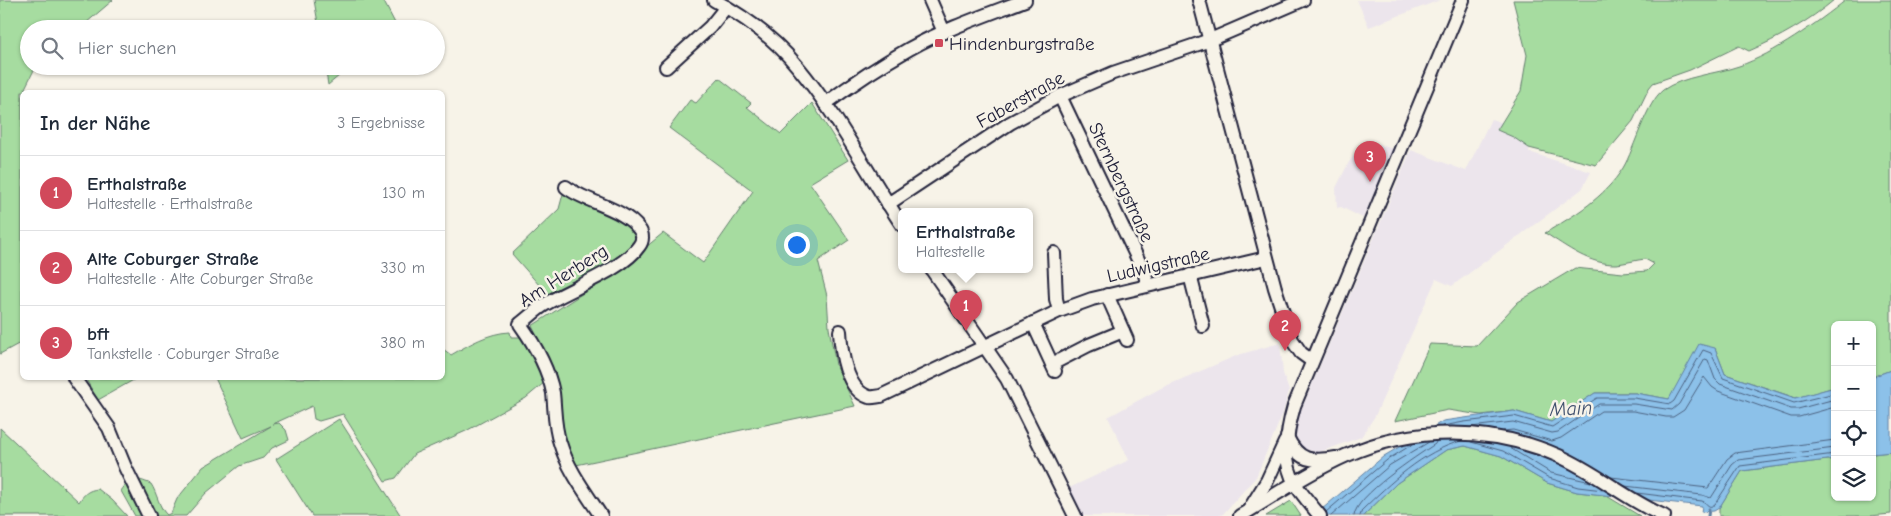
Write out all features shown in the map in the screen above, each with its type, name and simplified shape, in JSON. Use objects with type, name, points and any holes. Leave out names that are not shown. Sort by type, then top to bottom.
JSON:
[{"type":"street","points":[[714,0],[745,19],[776,44],[797,65],[825,104],[898,219]]},
{"type":"street","points":[[930,0],[944,32]]},
{"type":"street","points":[[825,104],[870,72],[910,48],[944,32],[1025,0]]},
{"type":"street","points":[[1198,0],[1266,258],[1292,340],[1300,354],[1312,361]]},
{"type":"street","name":"Faberstraße","points":[[888,204],[1010,123],[1060,96],[1113,73],[1210,40],[1303,0]]},
{"type":"street","points":[[1244,513],[1267,481],[1287,437],[1294,406],[1312,361],[1464,0]]},
{"type":"street","points":[[666,67],[710,26],[726,7]]},
{"type":"street","name":"Sternbergstraße","points":[[1060,96],[1108,194],[1144,272],[1148,285]]},
{"type":"street","name":"Am Herberg","points":[[566,187],[625,217],[639,229],[642,237],[640,246],[630,256],[606,272],[543,305],[520,324],[535,345],[550,380],[557,434],[567,460],[577,480],[601,516]]},
{"type":"street","points":[[1054,253],[1056,299],[1060,311]]},
{"type":"street","name":"Ludwigstraße","points":[[840,330],[841,350],[847,371],[856,388],[870,397],[881,396],[1060,311],[1108,295],[1266,258]]},
{"type":"street","points":[[934,273],[1007,379],[1075,516]]},
{"type":"street","points":[[1190,275],[1203,326]]},
{"type":"street","points":[[1033,323],[1054,368],[1089,345],[1125,336],[1108,295]]},
{"type":"street","points":[[75,380],[109,428],[125,467],[149,516]]},
{"type":"street","points":[[1244,513],[1344,456],[1401,438],[1430,434],[1476,435],[1517,442],[1545,450],[1571,462],[1664,516]]},
{"type":"street","points":[[1287,437],[1292,448],[1304,458],[1318,460],[1344,456]]},
{"type":"street","points":[[1287,437],[1287,460],[1295,484],[1320,516]]},
{"type":"shaded area","points":[[1357,0],[1440,0],[1369,27]]},
{"type":"shaded area","points":[[1491,119],[1531,132],[1529,152],[1591,172],[1582,189],[1452,286],[1436,279],[1375,416],[1361,437],[1317,453],[1302,448],[1296,437],[1297,420],[1411,150],[1466,171]]},
{"type":"shaded area","points":[[1366,140],[1393,149],[1363,218],[1341,207],[1337,208],[1336,188],[1349,162]]},
{"type":"shaded area","points":[[1280,343],[1283,373],[1289,391],[1283,413],[1256,477],[1223,514],[1219,516],[1082,516],[1069,488],[1129,460],[1108,417],[1161,388],[1238,355]]},
{"type":"green space","points":[[0,0],[113,0],[90,20],[20,20],[20,75],[32,75],[25,90],[20,90],[20,343],[0,354]]},
{"type":"green space","points":[[314,0],[383,0],[393,20],[317,20]]},
{"type":"green space","points":[[1513,0],[1834,0],[1804,22],[1760,46],[1749,51],[1739,46],[1690,70],[1653,83],[1633,121],[1596,165],[1529,148],[1513,137],[1497,130],[1521,91],[1527,55]]},
{"type":"green space","points":[[1846,0],[1891,0],[1891,370],[1876,376],[1876,321],[1831,321],[1831,388],[1796,398],[1725,374],[1715,348],[1669,399],[1635,393],[1595,393],[1551,422],[1514,411],[1481,415],[1448,410],[1395,421],[1430,344],[1477,346],[1518,302],[1575,268],[1623,273],[1647,271],[1654,264],[1645,259],[1617,264],[1597,262],[1570,249],[1545,233],[1588,205],[1615,179],[1623,168],[1651,105],[1663,90],[1680,81],[1730,69],[1752,61],[1781,46]]},
{"type":"green space","points":[[326,75],[340,75],[328,85]]},
{"type":"green space","points":[[719,78],[751,103],[747,107],[781,134],[812,103],[848,160],[810,183],[849,240],[818,261],[827,296],[829,328],[836,365],[855,406],[576,465],[563,437],[548,360],[532,326],[616,272],[663,233],[703,263],[753,191],[669,128],[690,100],[696,103]]},
{"type":"green space","points":[[563,194],[600,209],[635,230],[637,238],[623,256],[612,264],[551,296],[547,294],[512,254],[559,209]]},
{"type":"green space","points":[[510,332],[511,337],[524,337],[532,348],[545,382],[526,398],[466,431],[414,454],[396,478],[385,481],[343,414],[319,421],[314,419],[312,406],[273,424],[279,423],[286,430],[289,440],[272,448],[263,458],[239,466],[206,493],[186,516],[135,516],[121,491],[128,483],[134,480],[141,480],[151,484],[167,515],[171,513],[177,499],[203,467],[271,426],[243,438],[216,380],[445,380],[445,350],[451,355],[472,343]]},
{"type":"green space","points":[[86,380],[133,380],[98,400]]},
{"type":"green space","points":[[339,419],[401,516],[312,516],[276,459]]},
{"type":"green space","points":[[0,428],[79,502],[87,493],[98,489],[127,516],[0,516]]},
{"type":"green space","points":[[1465,446],[1501,456],[1547,483],[1577,492],[1605,495],[1640,516],[1363,516],[1397,483],[1446,450]]},
{"type":"green space","points":[[1891,452],[1891,514],[1870,516],[1719,516],[1719,508],[1742,471],[1831,460],[1831,501],[1876,501],[1876,454]]},
{"type":"green space","points":[[1291,501],[1301,516],[1266,516]]},
{"type":"water","points":[[1699,344],[1715,348],[1725,374],[1795,398],[1831,388],[1831,460],[1742,471],[1719,508],[1714,511],[1701,512],[1702,506],[1577,492],[1547,483],[1501,456],[1465,446],[1446,450],[1397,483],[1363,516],[1314,516],[1384,456],[1443,421],[1514,411],[1551,422],[1595,393],[1635,393],[1669,399]]},
{"type":"water","points":[[1891,370],[1891,452],[1876,454],[1876,411],[1876,376]]},
{"type":"waterway","points":[[1708,516],[1709,509]]},
{"type":"place","name":"Hindenburgstraße","points":[[939,43]]},
{"type":"place","name":"bft","points":[[1370,182]]},
{"type":"place","name":"Erthalstraße","points":[[966,331]]},
{"type":"place","name":"Alte Coburger Straße","points":[[1285,351]]},
{"type":"water label","name":"Main","points":[[1571,408]]}]
